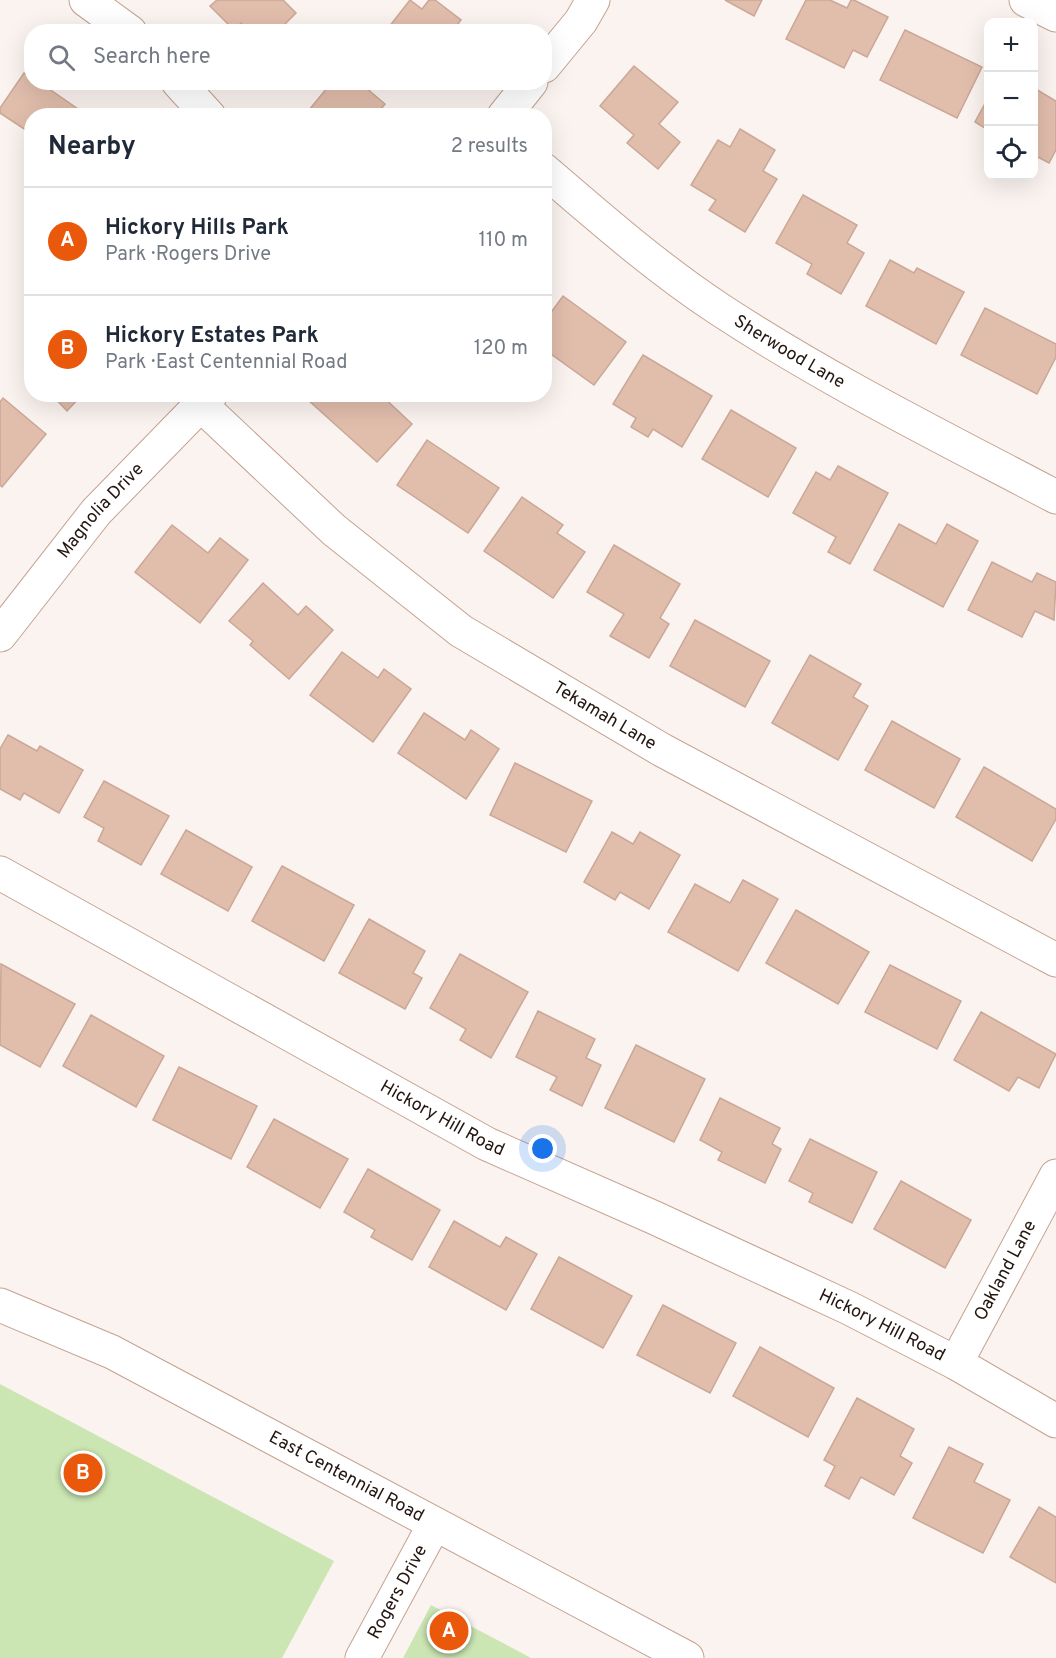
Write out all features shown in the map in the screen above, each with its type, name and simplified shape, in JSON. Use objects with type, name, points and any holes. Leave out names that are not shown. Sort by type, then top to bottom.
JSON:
[{"type":"street","points":[[86,0],[119,24]]},
{"type":"street","points":[[552,56],[581,21],[593,0]]},
{"type":"street","points":[[1026,0],[1056,15]]},
{"type":"street","points":[[185,90],[202,108]]},
{"type":"street","points":[[510,108],[525,90]]},
{"type":"street","name":"Sherwood Lane","points":[[552,177],[622,238],[718,308],[823,374],[1056,497]]},
{"type":"street","name":"Magnolia Drive","points":[[0,635],[96,512],[203,402]]},
{"type":"street","name":"Tekamah Lane","points":[[209,402],[333,530],[461,631],[662,750],[1056,960]]},
{"type":"street","name":"Hickory Hill Road","points":[[0,873],[487,1144],[655,1218],[838,1303],[956,1363],[1056,1421]]},
{"type":"street","name":"Oakland Lane","points":[[956,1363],[1056,1176]]},
{"type":"street","name":"East Centennial Road","points":[[0,1305],[112,1352],[687,1658]]},
{"type":"street","name":"Rogers Drive","points":[[362,1658],[434,1525]]},
{"type":"green space","points":[[0,1384],[334,1561],[282,1658],[0,1658]]},
{"type":"green space","points":[[431,1605],[531,1658],[403,1658]]},
{"type":"building","points":[[217,0],[283,0],[296,13],[285,24],[228,24],[210,6]]},
{"type":"building","points":[[410,0],[422,9],[429,0],[435,0],[461,20],[458,24],[391,24]]},
{"type":"building","points":[[725,0],[762,0],[754,16]]},
{"type":"building","points":[[806,0],[830,0],[847,8],[851,0],[854,0],[888,17],[867,57],[853,50],[844,68],[786,39]]},
{"type":"building","points":[[905,30],[982,67],[957,118],[880,80]]},
{"type":"building","points":[[634,66],[678,102],[659,124],[680,142],[658,169],[627,143],[634,135],[600,106]]},
{"type":"building","points":[[24,73],[24,90],[51,90],[77,108],[24,108],[24,129],[0,113],[0,108]]},
{"type":"building","points":[[325,90],[368,90],[385,104],[382,108],[311,108]]},
{"type":"building","points":[[1038,90],[1056,101],[1056,150],[1049,163],[1038,157]]},
{"type":"building","points":[[984,105],[984,128],[975,122]]},
{"type":"building","points":[[740,129],[775,150],[763,171],[777,179],[745,232],[709,210],[716,200],[691,185],[718,140],[730,147]]},
{"type":"building","points":[[803,195],[857,225],[847,243],[864,253],[841,294],[807,274],[812,264],[776,243]]},
{"type":"building","points":[[890,260],[914,273],[917,268],[964,292],[936,344],[866,306]]},
{"type":"building","points":[[563,296],[626,342],[594,385],[552,355],[552,311]]},
{"type":"building","points":[[985,308],[1056,344],[1056,357],[1037,394],[961,355]]},
{"type":"building","points":[[643,355],[712,396],[682,447],[653,429],[648,437],[631,427],[636,418],[613,404]]},
{"type":"building","points":[[3,398],[46,434],[2,487],[0,485],[0,402]]},
{"type":"building","points":[[59,402],[75,402],[67,411]]},
{"type":"building","points":[[310,402],[389,402],[412,424],[377,462]]},
{"type":"building","points":[[731,410],[796,448],[768,497],[702,459]]},
{"type":"building","points":[[427,440],[499,488],[468,533],[397,485]]},
{"type":"building","points":[[838,466],[888,493],[850,564],[828,552],[836,537],[793,513],[816,472],[830,480]]},
{"type":"building","points":[[522,497],[563,525],[557,533],[585,552],[553,598],[484,551]]},
{"type":"building","points":[[899,524],[936,544],[947,524],[978,541],[943,607],[874,570]]},
{"type":"building","points":[[172,525],[208,553],[220,538],[248,560],[200,623],[135,572]]},
{"type":"building","points":[[614,545],[680,584],[660,618],[669,624],[649,658],[610,636],[624,614],[587,592]]},
{"type":"building","points":[[992,562],[1032,582],[1037,573],[1056,582],[1054,620],[1035,611],[1022,637],[968,610]]},
{"type":"building","points":[[263,583],[298,615],[306,606],[333,630],[289,679],[250,645],[253,641],[229,621]]},
{"type":"building","points":[[695,620],[770,661],[745,707],[670,666]]},
{"type":"building","points":[[342,652],[378,678],[384,669],[411,689],[373,742],[310,695]]},
{"type":"building","points":[[810,655],[861,684],[853,697],[868,706],[838,760],[772,723]]},
{"type":"building","points":[[424,713],[465,740],[471,730],[499,749],[466,799],[398,753]]},
{"type":"building","points":[[892,721],[960,759],[934,808],[865,770]]},
{"type":"building","points":[[8,735],[37,751],[40,746],[83,770],[59,813],[24,793],[20,800],[0,789],[0,749]]},
{"type":"building","points":[[515,763],[592,801],[566,852],[490,815]]},
{"type":"building","points":[[984,767],[1056,809],[1056,819],[1032,861],[956,817]]},
{"type":"building","points":[[104,781],[169,816],[141,865],[98,841],[104,828],[84,817]]},
{"type":"building","points":[[186,830],[252,867],[228,911],[161,874]]},
{"type":"building","points":[[612,832],[633,844],[640,832],[680,855],[649,909],[620,892],[615,900],[584,882]]},
{"type":"building","points":[[282,866],[354,905],[324,961],[252,921]]},
{"type":"building","points":[[743,880],[778,899],[738,971],[668,932],[695,884],[730,903]]},
{"type":"building","points":[[796,910],[869,952],[838,1004],[766,963]]},
{"type":"building","points":[[369,919],[425,951],[413,973],[422,978],[405,1009],[339,973]]},
{"type":"building","points":[[460,954],[528,992],[491,1058],[460,1040],[466,1029],[430,1008]]},
{"type":"building","points":[[1,964],[75,1004],[40,1067],[0,1045]]},
{"type":"building","points":[[890,965],[961,1001],[937,1049],[865,1012]]},
{"type":"building","points":[[538,1011],[595,1039],[586,1058],[601,1065],[582,1106],[550,1090],[557,1077],[516,1057]]},
{"type":"building","points":[[981,1012],[1056,1054],[1039,1088],[1018,1077],[1009,1091],[954,1060]]},
{"type":"building","points":[[91,1015],[164,1056],[136,1107],[63,1066]]},
{"type":"building","points":[[636,1045],[705,1079],[674,1142],[605,1108]]},
{"type":"building","points":[[179,1067],[257,1106],[231,1159],[153,1120]]},
{"type":"building","points":[[720,1098],[780,1128],[772,1144],[781,1149],[765,1183],[718,1160],[722,1152],[700,1140]]},
{"type":"building","points":[[274,1119],[348,1159],[320,1208],[247,1167]]},
{"type":"building","points":[[810,1139],[877,1172],[852,1223],[809,1202],[813,1193],[789,1181]]},
{"type":"building","points":[[368,1169],[440,1210],[412,1260],[371,1237],[375,1230],[344,1212]]},
{"type":"building","points":[[901,1181],[971,1220],[945,1268],[874,1229]]},
{"type":"building","points":[[454,1221],[500,1247],[506,1237],[537,1254],[506,1310],[429,1267]]},
{"type":"building","points":[[559,1257],[632,1296],[603,1348],[531,1309]]},
{"type":"building","points":[[663,1305],[736,1343],[710,1393],[637,1355]]},
{"type":"building","points":[[760,1347],[834,1388],[808,1437],[733,1396]]},
{"type":"building","points":[[857,1398],[914,1429],[900,1456],[912,1463],[894,1495],[861,1477],[849,1499],[825,1486],[835,1466],[824,1460]]},
{"type":"building","points":[[949,1447],[983,1464],[974,1482],[1010,1500],[983,1553],[913,1518]]},
{"type":"building","points":[[1039,1507],[1056,1517],[1056,1583],[1010,1557]]},
{"type":"place","name":"Hickory Estates Park","points":[[83,1473]]},
{"type":"place","name":"Hickory Hills Park","points":[[449,1631]]}]
